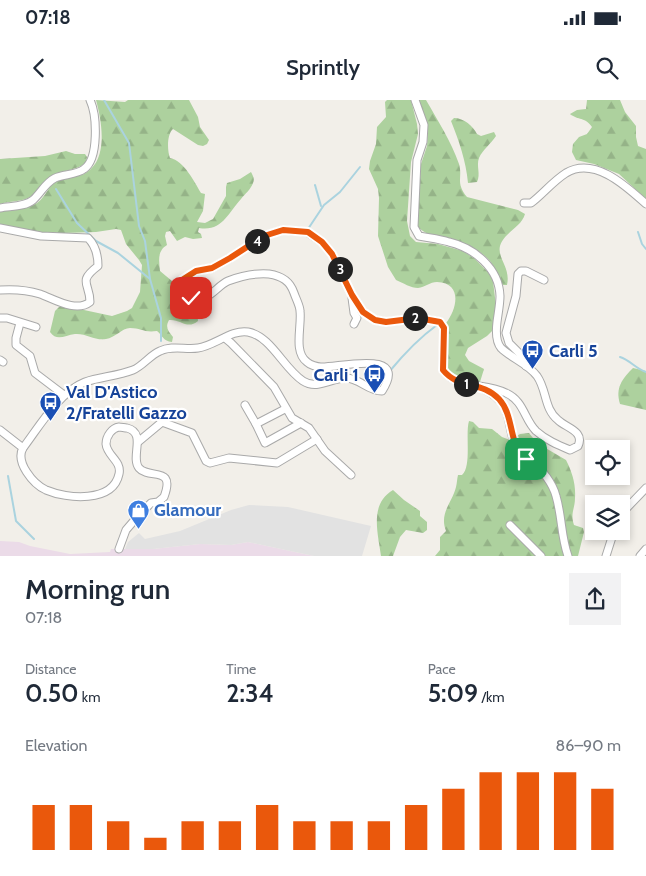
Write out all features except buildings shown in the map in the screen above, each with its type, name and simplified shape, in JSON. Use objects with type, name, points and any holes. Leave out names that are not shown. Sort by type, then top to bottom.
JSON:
[{"type":"street","points":[[0,208],[32,201],[56,178],[84,170],[90,163],[94,152],[95,121],[93,106],[90,100]]},
{"type":"street","points":[[119,549],[126,530],[145,508],[164,497],[168,488],[166,480],[160,474],[145,472],[135,462],[138,442],[136,434],[130,429],[120,427],[113,430],[108,436],[106,443],[109,452],[117,460],[120,473],[114,486],[103,493],[81,497],[62,495],[38,486],[21,462],[21,452],[64,395],[83,383],[134,370],[161,350],[199,348],[236,332],[247,332],[260,336],[296,376],[306,383],[317,385],[343,378],[353,379],[361,382],[373,391],[382,391],[387,383],[388,375],[385,368],[374,363],[364,362],[319,367],[307,363],[299,351],[300,311],[292,286],[284,278],[262,274],[238,277],[225,282],[215,292],[203,299],[197,300],[185,293],[182,280],[196,271],[212,268],[264,236],[283,230],[308,232],[322,242],[332,254],[352,295],[363,312],[375,320],[386,322],[418,318],[440,322],[444,328],[443,370],[452,380],[507,393],[517,400],[535,430],[552,442],[570,450],[580,444],[578,434],[557,420],[548,408],[544,390],[537,376],[501,348],[497,339],[500,296],[496,278],[489,266],[472,251],[450,242],[419,236],[414,227],[416,160],[423,142],[424,125],[415,100]]},
{"type":"street","points":[[524,202],[531,203],[542,195],[552,183],[568,172],[578,169],[591,169],[607,174],[622,183],[646,204]]},
{"type":"street","points":[[0,228],[41,236],[88,238],[93,243],[98,256],[98,266],[90,272],[86,280],[85,286],[90,296],[90,302],[86,305],[65,304],[39,294],[14,289],[0,290]]},
{"type":"street","points":[[526,366],[526,360],[509,343],[506,333],[516,296],[518,274],[521,270],[526,270],[544,280]]},
{"type":"street","points":[[352,295],[356,318],[354,324]]},
{"type":"street","points":[[0,318],[36,327]]},
{"type":"street","points":[[20,323],[16,345],[30,356],[35,373],[64,395]]},
{"type":"street","points":[[225,338],[274,387],[292,418],[310,428],[316,440],[351,475]]},
{"type":"street","points":[[477,385],[499,399],[508,415],[518,450],[540,470],[551,485],[556,496],[568,556]]},
{"type":"street","points":[[245,405],[265,443],[301,424]]},
{"type":"street","points":[[256,424],[286,408]]},
{"type":"street","points":[[138,442],[162,422],[192,433],[206,462],[210,463],[229,458],[277,463],[316,440]]},
{"type":"street","points":[[0,430],[21,452]]},
{"type":"street","points":[[630,505],[646,488]]},
{"type":"street","points":[[510,525],[541,556]]},
{"type":"street","points":[[606,556],[611,540]]},
{"type":"street","points":[[640,556],[646,548]]},
{"type":"shaded area","points":[[249,505],[288,507],[371,526],[362,556],[314,556],[248,542],[231,545],[200,544],[153,549],[125,549],[128,542],[139,533],[145,539],[180,531],[231,510]]},
{"type":"shaded area","points":[[0,541],[19,542],[70,554],[110,552],[111,549],[153,549],[200,544],[231,545],[248,542],[314,556],[0,556]]},
{"type":"green space","points":[[96,100],[125,102],[128,100],[189,100],[198,117],[200,127],[209,140],[203,146],[198,145],[173,129],[168,147],[170,158],[184,167],[201,193],[205,194],[203,211],[197,222],[205,223],[213,219],[226,196],[227,183],[240,179],[251,172],[254,178],[251,187],[224,220],[213,227],[199,228],[198,232],[202,238],[193,239],[185,237],[177,241],[170,231],[166,232],[167,245],[160,253],[160,271],[172,281],[180,299],[197,311],[198,321],[187,324],[169,320],[167,327],[173,337],[172,342],[165,339],[157,331],[134,328],[127,328],[112,337],[102,339],[79,334],[55,337],[50,332],[55,311],[59,307],[70,307],[112,316],[132,308],[140,292],[142,265],[126,244],[121,230],[63,233],[38,232],[0,225],[0,212],[33,205],[58,180],[84,174],[92,168],[97,160],[102,140]]},
{"type":"green space","points":[[387,100],[411,100],[417,124],[418,134],[411,162],[407,221],[410,236],[416,242],[438,244],[463,251],[475,259],[488,272],[493,281],[496,306],[493,330],[468,348],[465,355],[469,361],[484,369],[480,382],[466,380],[457,376],[450,372],[447,366],[448,327],[446,323],[455,304],[454,292],[451,287],[445,283],[437,282],[423,287],[413,287],[396,280],[388,267],[378,236],[378,189],[369,169],[376,144],[377,127],[386,117],[385,102]]},
{"type":"green space","points":[[419,100],[426,100],[448,139],[459,164],[460,184],[467,197],[518,210],[525,214],[520,223],[505,237],[500,246],[500,255],[507,273],[507,285],[503,285],[492,264],[478,251],[456,240],[428,234],[417,225],[421,164],[427,146],[428,129]]},
{"type":"green space","points":[[587,100],[620,100],[625,112],[636,126],[638,146],[646,149],[646,199],[619,174],[594,164],[576,160],[572,152],[573,144],[579,137],[587,134],[592,127],[586,121],[570,114],[577,110],[586,109]]},
{"type":"green space","points":[[454,118],[468,123],[481,136],[494,132],[496,136],[479,158],[477,182],[468,183],[462,151],[451,121]]},
{"type":"green space","points":[[66,151],[75,154],[85,154],[87,157],[86,163],[53,176],[27,199],[0,204],[0,159],[45,156]]},
{"type":"green space","points":[[633,368],[646,371],[646,410],[620,404],[618,393],[620,384]]},
{"type":"green space","points":[[469,421],[479,428],[492,429],[502,437],[510,440],[520,434],[529,433],[537,443],[566,460],[575,488],[574,525],[583,528],[584,532],[578,556],[435,556],[440,550],[440,537],[446,531],[444,525],[445,513],[454,493],[458,475],[462,475],[467,465]]},
{"type":"green space","points":[[393,490],[420,511],[420,516],[427,522],[427,530],[423,533],[406,530],[400,537],[393,556],[381,556],[377,529],[378,511],[385,496]]},
{"type":"waterway","points":[[104,100],[129,143],[139,226],[145,241],[150,279],[161,318],[161,341]]},
{"type":"waterway","points":[[308,229],[324,205],[340,192],[360,167]]},
{"type":"waterway","points":[[315,185],[321,206]]},
{"type":"waterway","points":[[56,189],[77,223],[96,241],[118,253],[150,279]]},
{"type":"waterway","points":[[638,232],[646,249]]},
{"type":"waterway","points":[[389,372],[424,335],[437,325]]},
{"type":"waterway","points":[[620,357],[646,372]]},
{"type":"waterway","points":[[8,476],[16,521],[34,539]]},
{"type":"place","name":"Carli 5","points":[[533,370]]},
{"type":"place","name":"Carli 1","points":[[375,394]]},
{"type":"place","name":"Val D'Astico 2/Fratelli Gazzo","points":[[50,421]]},
{"type":"place","name":"Glamour","points":[[138,529]]},
{"type":"route","points":[[191,298],[185,293],[182,280],[196,271],[212,268],[264,236],[283,230],[308,232],[322,242],[332,254],[352,295],[363,312],[375,320],[386,322],[418,318],[440,322],[444,328],[443,370],[452,380],[477,385],[499,399],[508,415],[518,450],[526,459]]}]
